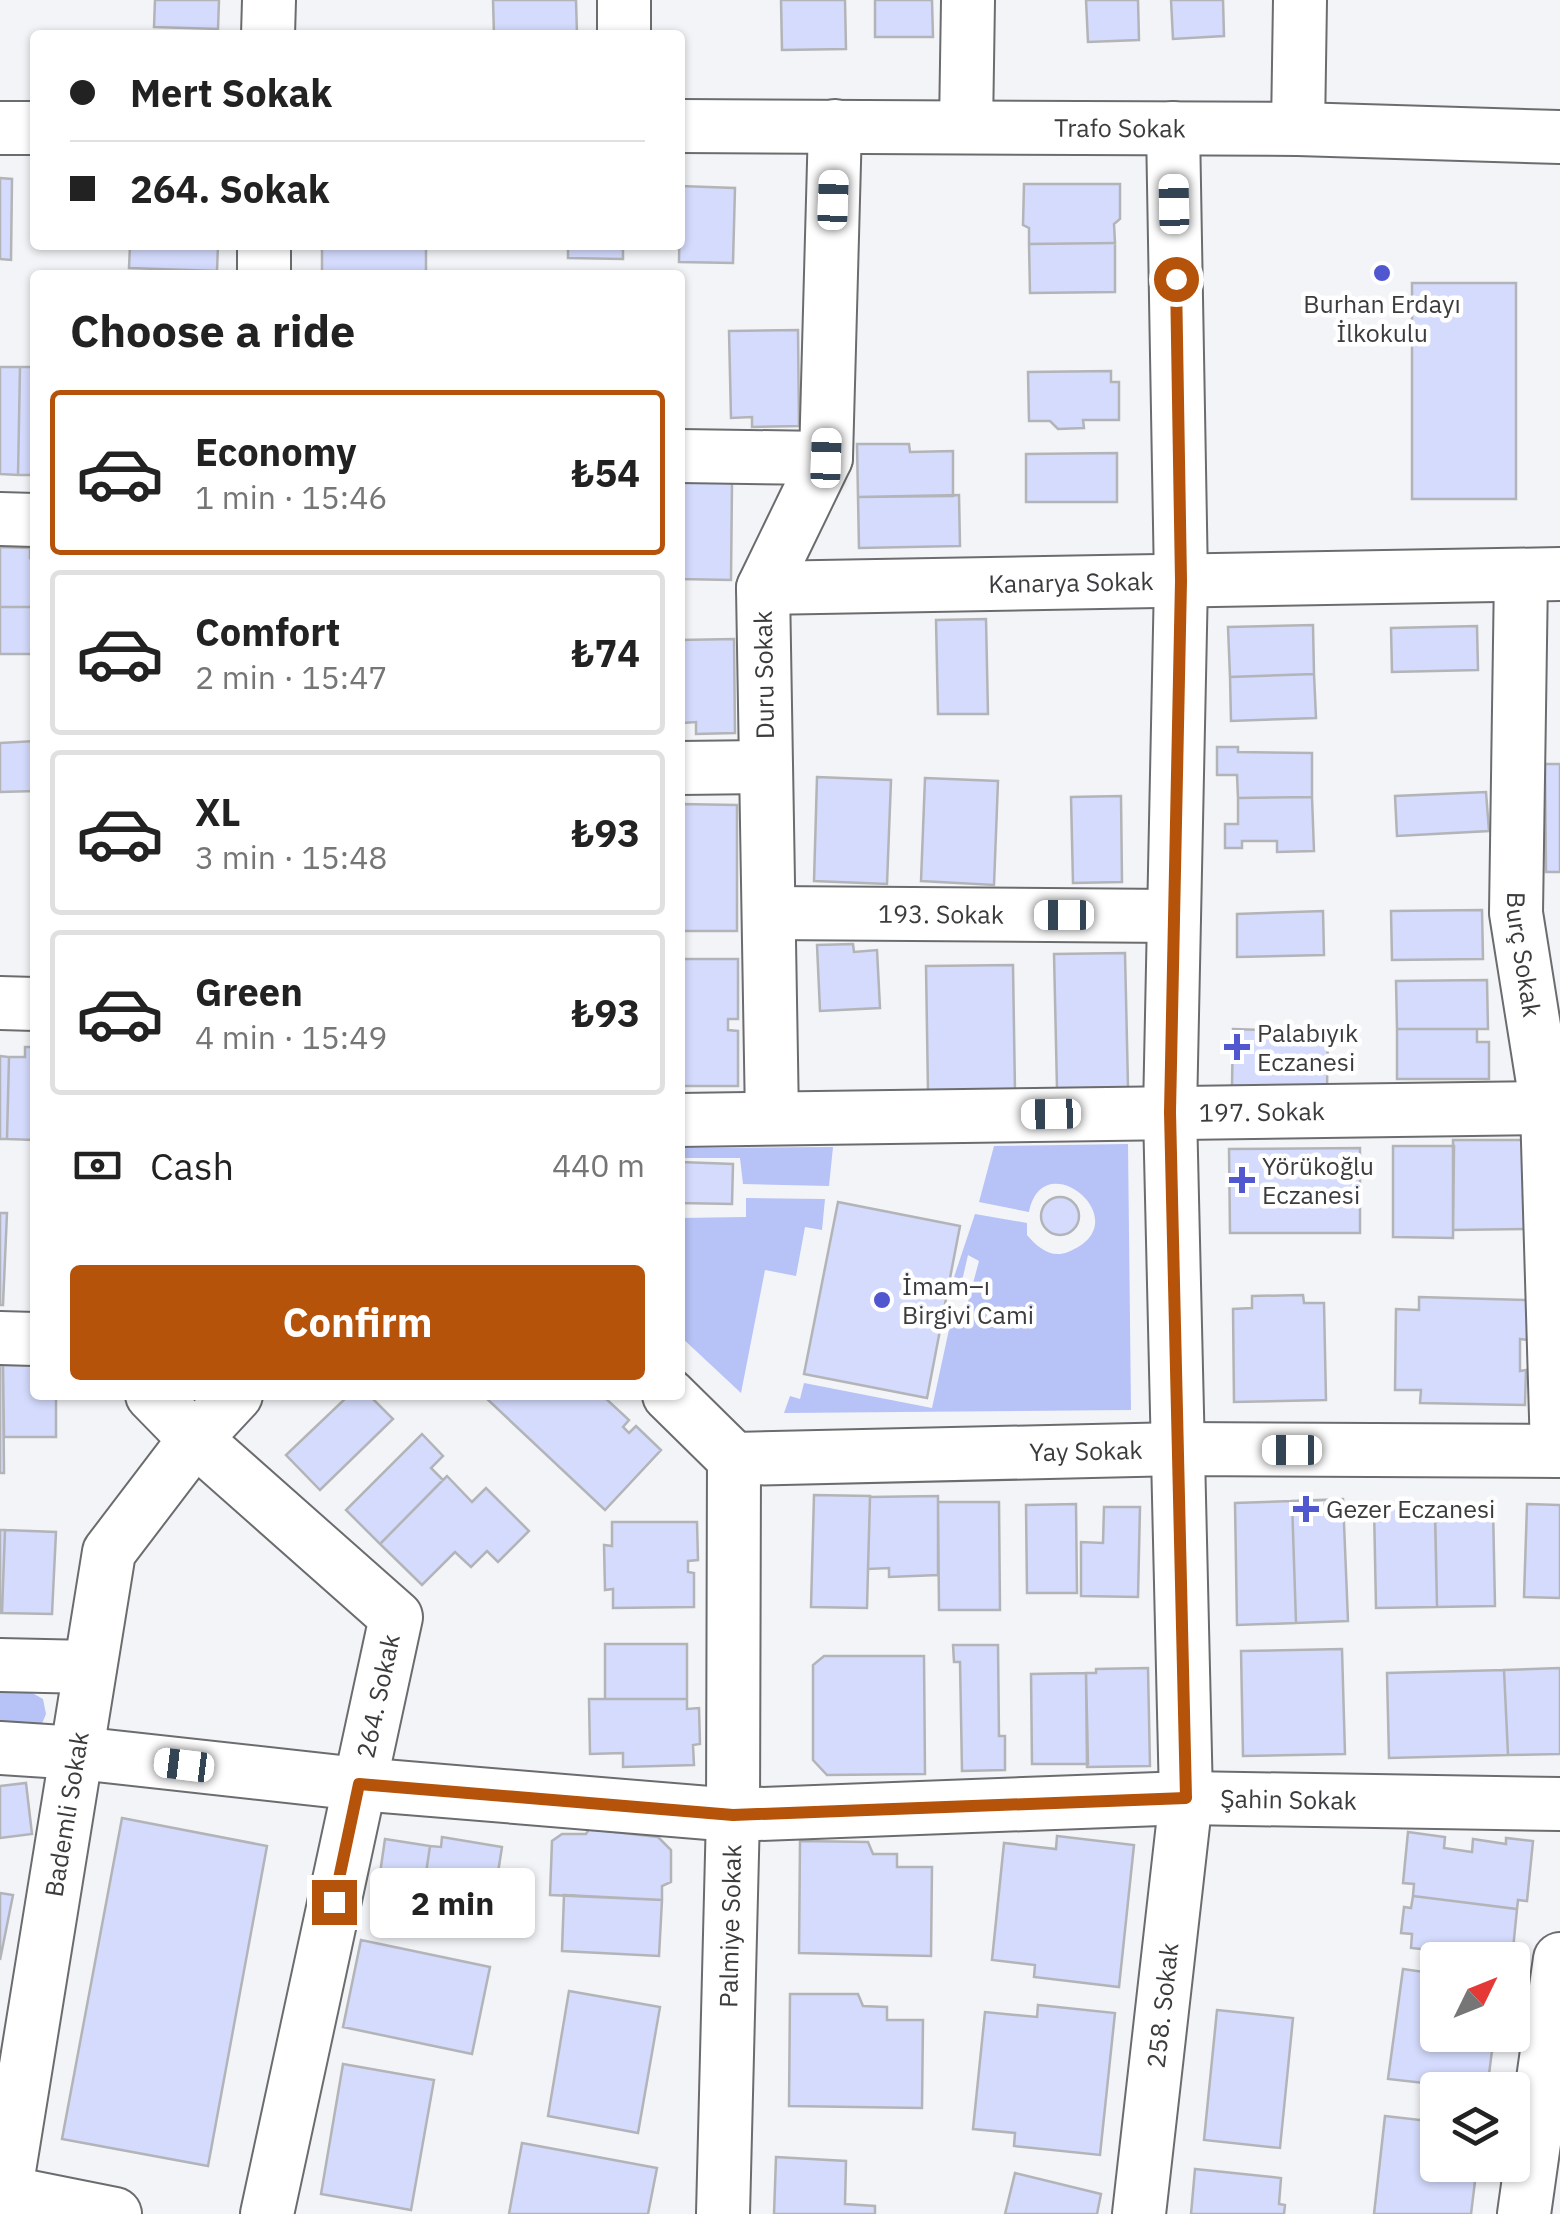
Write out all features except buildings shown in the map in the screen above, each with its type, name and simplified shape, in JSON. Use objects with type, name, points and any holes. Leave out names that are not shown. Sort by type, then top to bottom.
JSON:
[{"type":"street","points":[[268,30],[269,0]]},
{"type":"street","points":[[624,0],[624,30]]},
{"type":"street","points":[[966,127],[968,0]]},
{"type":"street","points":[[1298,129],[1300,0]]},
{"type":"street","name":"Trafo Sokak","points":[[685,126],[1298,129],[1560,136]]},
{"type":"street","name":"Duru Sokak","points":[[772,1118],[763,588],[826,458],[836,126]]},
{"type":"street","points":[[0,128],[30,128]]},
{"type":"street","name":"258. Sokak","points":[[1139,2214],[1186,1798],[1170,1112],[1181,581],[1173,128]]},
{"type":"street","points":[[685,456],[826,458]]},
{"type":"street","points":[[0,519],[30,520]]},
{"type":"street","name":"Kanarya Sokak","points":[[763,588],[1541,575]]},
{"type":"street","name":"Burç Sokak","points":[[1541,575],[1538,913],[1558,1451]]},
{"type":"street","points":[[685,768],[765,767]]},
{"type":"street","name":"193. Sokak","points":[[768,913],[1174,916]]},
{"type":"street","points":[[0,1003],[30,1004]]},
{"type":"street","name":"197. Sokak","points":[[685,1120],[1547,1108]]},
{"type":"street","points":[[0,1338],[30,1339]]},
{"type":"street","points":[[157,1400],[195,1439]]},
{"type":"street","name":"Bademli Sokak","points":[[3,2199],[109,1552],[195,1439],[231,1400]]},
{"type":"street","points":[[674,1400],[734,1458]]},
{"type":"street","name":"264. Sokak","points":[[195,1439],[396,1617],[267,2214]]},
{"type":"street","name":"Yay Sokak","points":[[734,1458],[1179,1449],[1558,1451]]},
{"type":"street","name":"Palmiye Sokak","points":[[723,2214],[733,1815],[734,1458]]},
{"type":"street","points":[[0,1664],[90,1667]]},
{"type":"street","name":"Şahin Sokak","points":[[0,1748],[359,1784],[733,1815],[1186,1798],[1560,1804]]},
{"type":"street","points":[[1524,2214],[1546,2164],[1560,1959]]},
{"type":"street","points":[[3,2199],[114,2214]]},
{"type":"path","points":[[1364,337],[1412,334]]},
{"type":"shaded area","points":[[1128,1144],[1131,1410],[784,1413],[790,1396],[800,1399],[804,1383],[932,1408],[953,1311],[965,1313],[979,1261],[968,1255],[962,1281],[954,1277],[975,1214],[1027,1223],[1027,1235],[1045,1251],[1056,1254],[1068,1252],[1088,1239],[1095,1224],[1092,1208],[1082,1194],[1067,1186],[1051,1184],[1038,1192],[1029,1212],[979,1202],[994,1146]]},
{"type":"shaded area","points":[[833,1147],[829,1186],[743,1184],[740,1158],[685,1158],[685,1148]]},
{"type":"shaded area","points":[[746,1198],[825,1199],[822,1230],[805,1227],[796,1276],[765,1270],[741,1393],[685,1341],[685,1218],[746,1217]]},
{"type":"shaded area","points":[[0,1689],[25,1689],[43,1699],[46,1714],[41,1726],[0,1734]]},
{"type":"place","name":"Burhan Erdayı İlkokulu","points":[[1382,273]]},
{"type":"place","name":"Palabıyık Eczanesi","points":[[1237,1047]]},
{"type":"place","name":"Yörükoğlu Eczanesi","points":[[1242,1180]]},
{"type":"place","name":"İmam–ı Birgivi Cami","points":[[882,1300]]},
{"type":"place","name":"Gezer Eczanesi","points":[[1306,1509]]},
{"type":"route","points":[[334,1902],[359,1784],[733,1815],[1186,1798],[1170,1112],[1181,581],[1176,279]]}]
